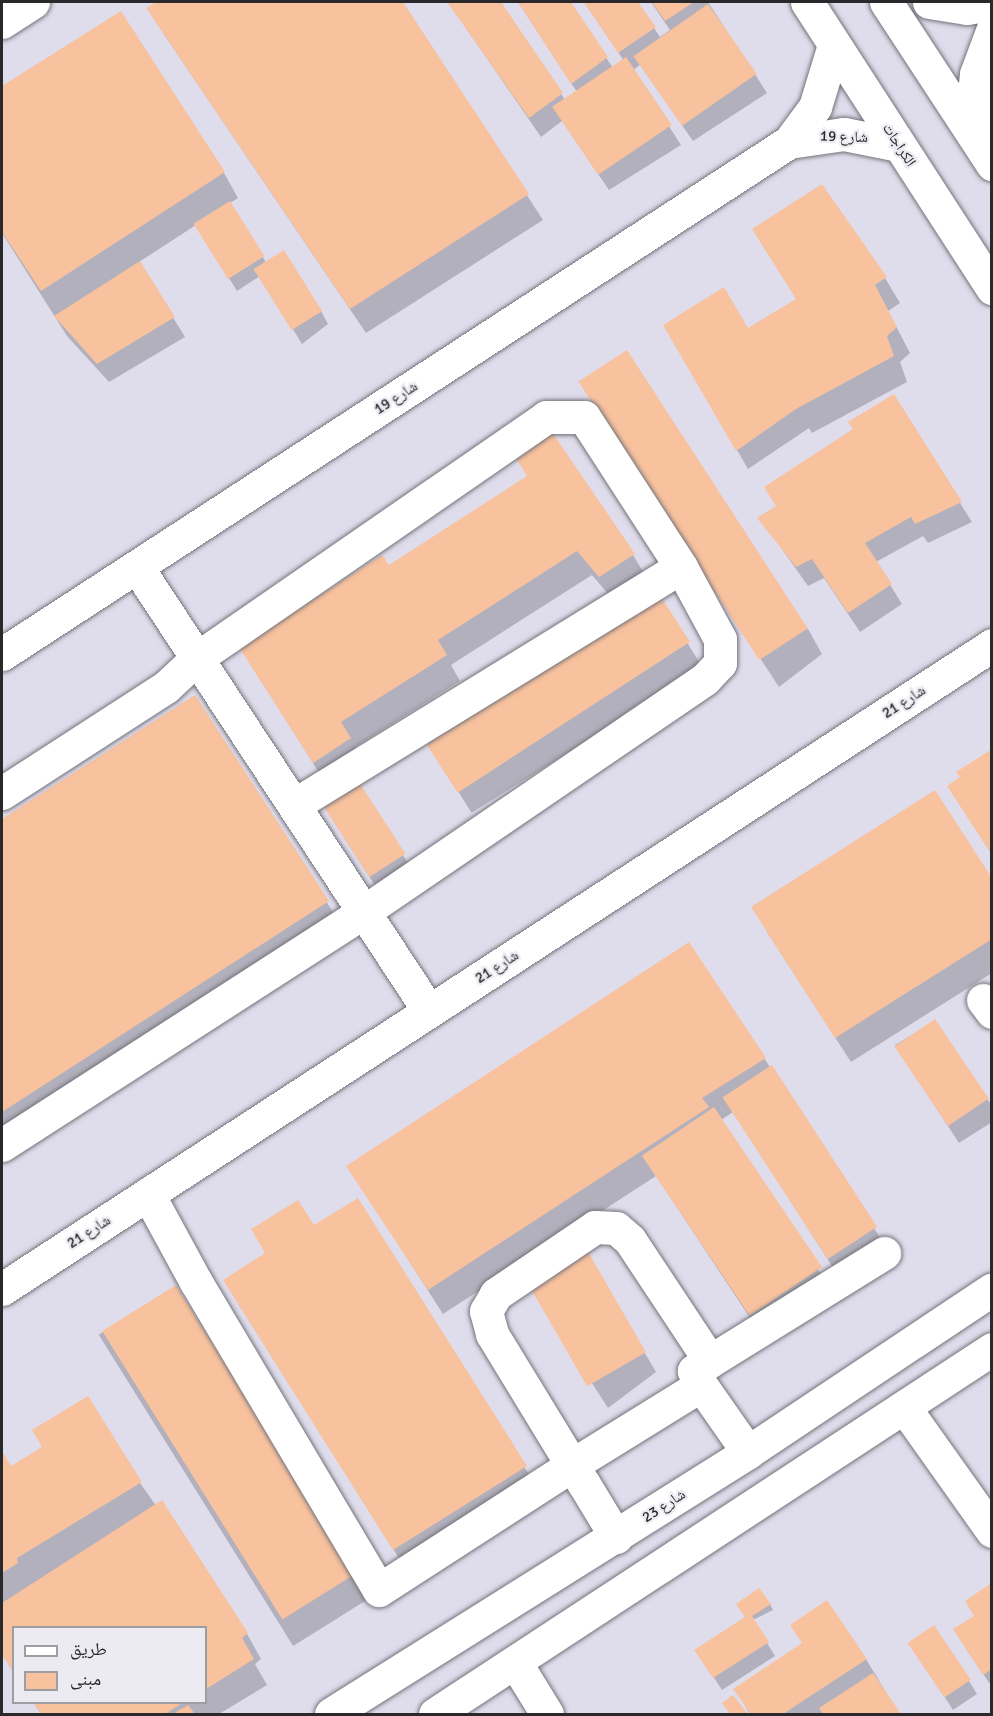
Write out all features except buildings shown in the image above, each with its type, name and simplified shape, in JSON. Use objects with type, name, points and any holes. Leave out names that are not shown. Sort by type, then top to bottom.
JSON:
[{"type":"street","points":[[2,22],[33,2]]},
{"type":"street","name":"الكراجات","points":[[807,2],[992,288]]},
{"type":"street","points":[[886,2],[986,156]]},
{"type":"street","points":[[929,2],[967,8],[992,4]]},
{"type":"street","points":[[986,156],[974,93],[980,55],[992,31]]},
{"type":"street","name":"شارع 19","points":[[2,654],[789,142],[815,107],[834,45]]},
{"type":"street","name":"شارع 19","points":[[789,142],[844,134],[899,145]]},
{"type":"street","points":[[2,793],[166,687],[197,658],[546,417],[584,417],[681,567],[720,639],[720,663],[705,679],[365,911],[2,1145]]},
{"type":"street","points":[[137,567],[429,1011]]},
{"type":"street","points":[[294,805],[681,567]]},
{"type":"street","name":"شارع 21","points":[[2,1289],[992,645]]},
{"type":"street","points":[[148,1194],[196,1282],[379,1590],[572,1465],[884,1253]]},
{"type":"street","points":[[616,1537],[492,1334],[486,1311],[496,1294],[595,1227],[616,1228],[630,1240],[748,1452]]},
{"type":"street","name":"شارع 23","points":[[331,1714],[616,1537],[992,1289]]},
{"type":"street","points":[[435,1714],[992,1349]]},
{"type":"street","points":[[904,1407],[992,1531]]},
{"type":"street","points":[[514,1662],[547,1714]]},
{"type":"shaded area","points":[[2,2],[991,2],[991,1714],[2,1714]]}]
